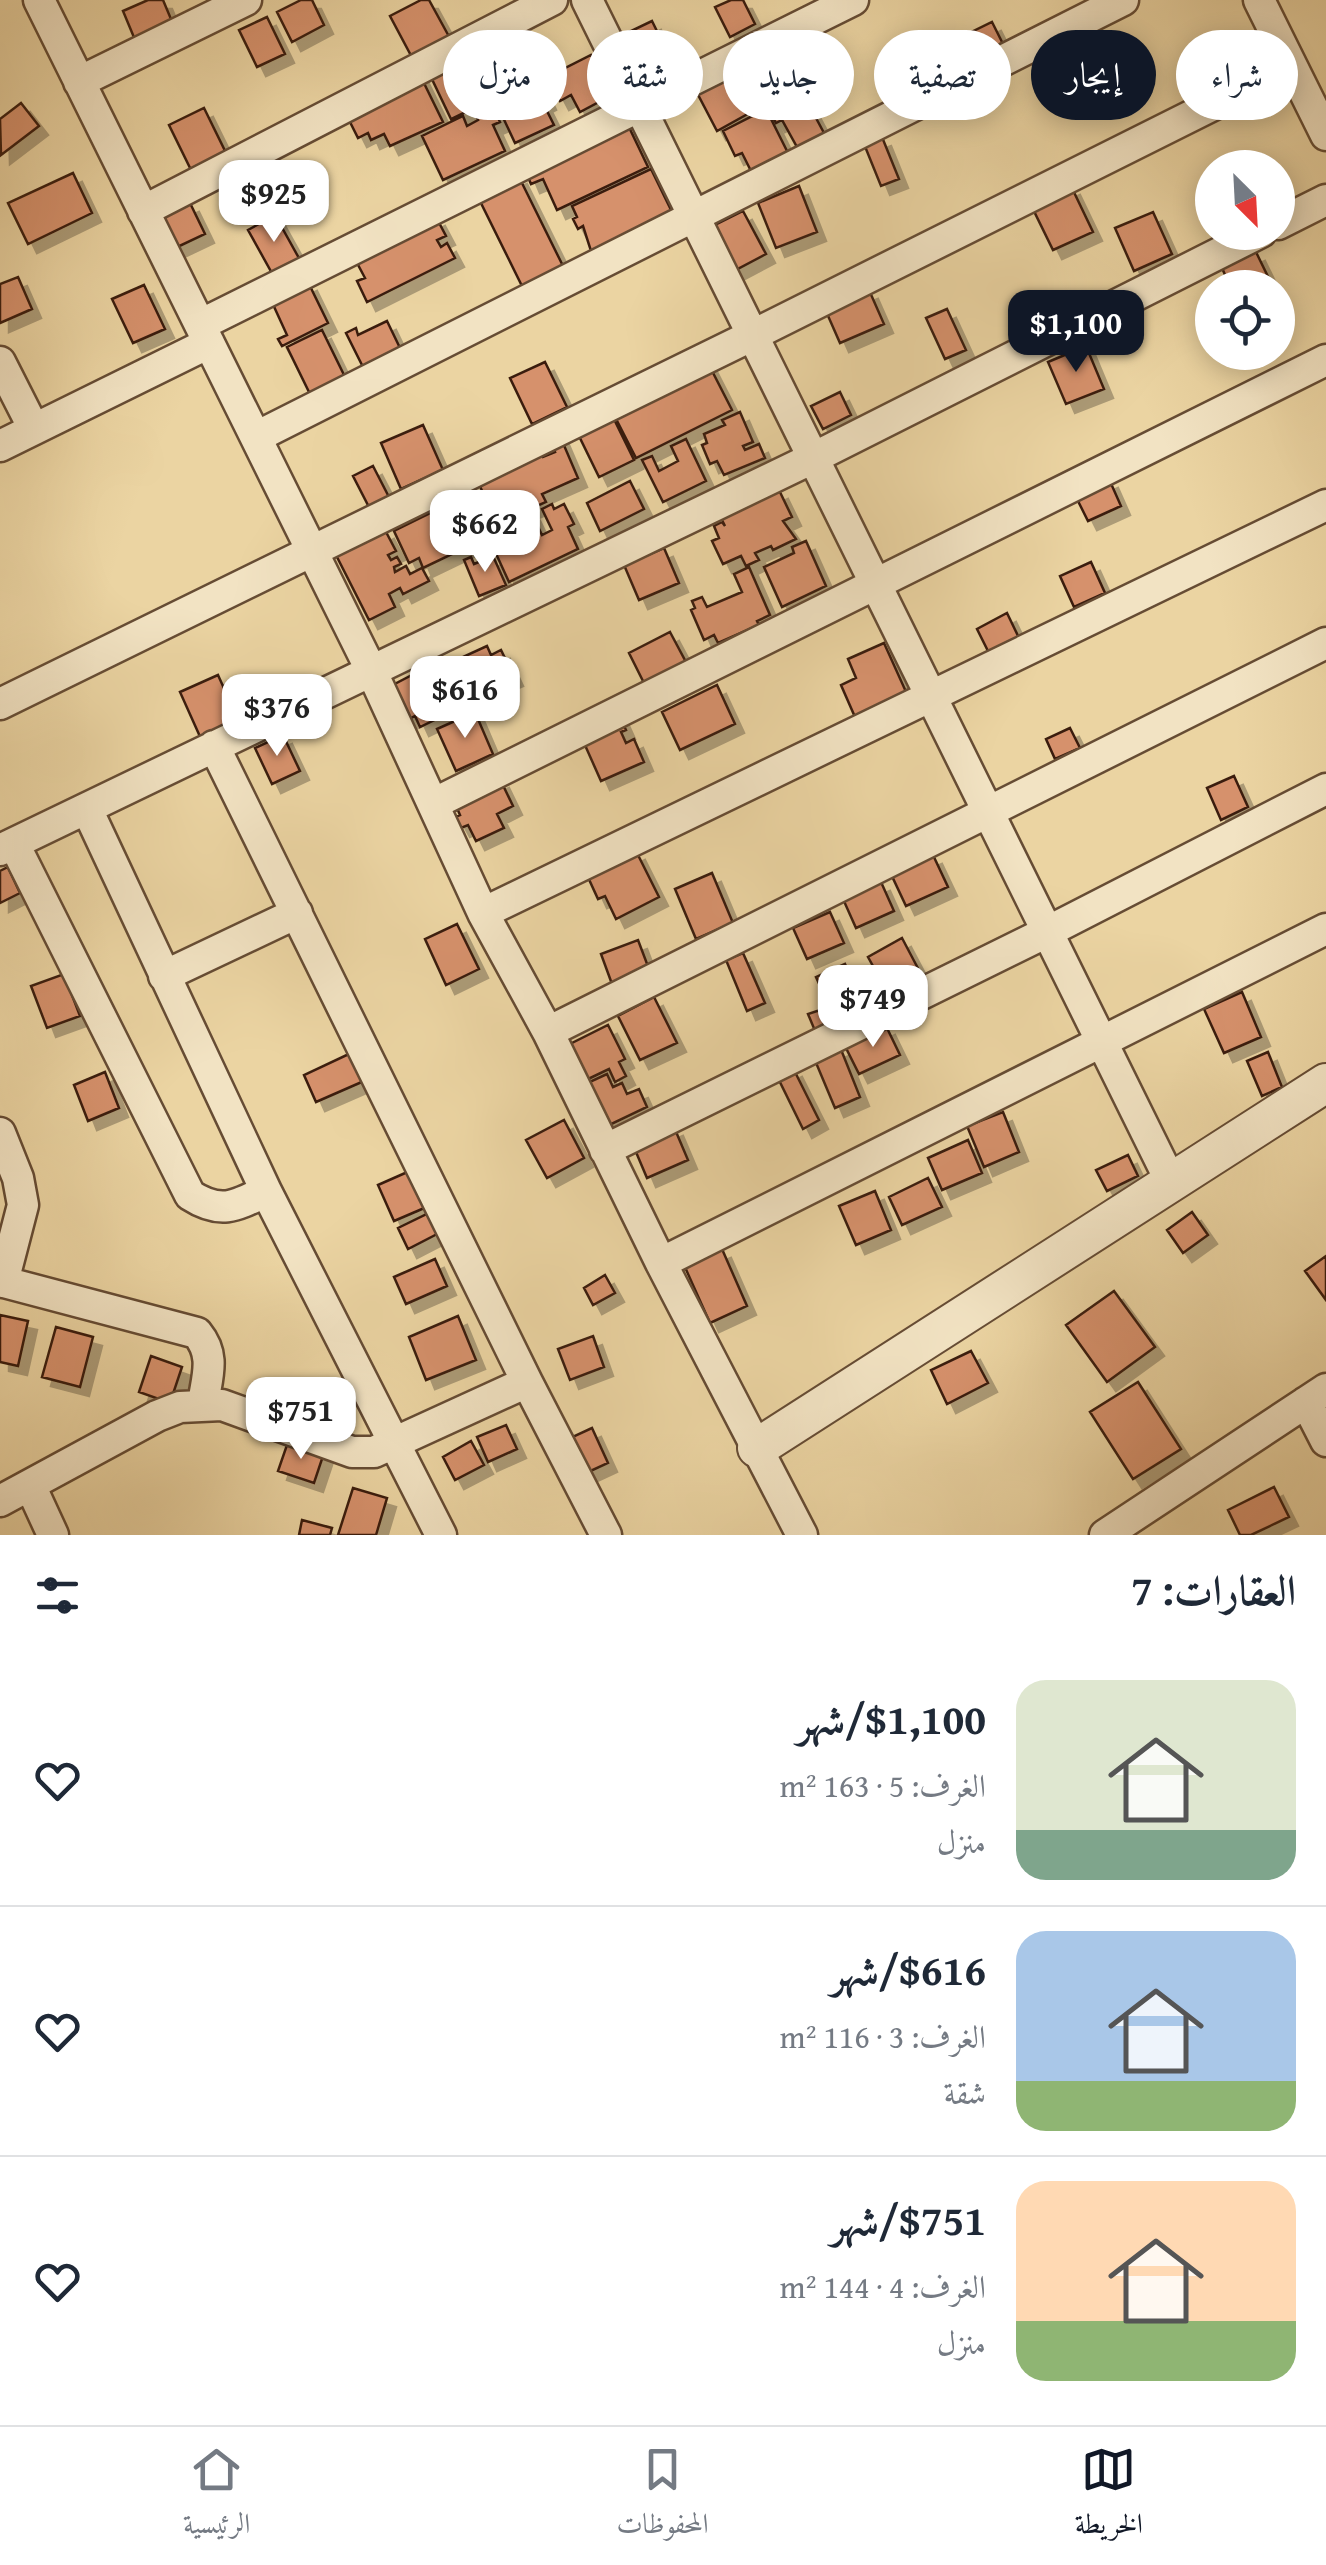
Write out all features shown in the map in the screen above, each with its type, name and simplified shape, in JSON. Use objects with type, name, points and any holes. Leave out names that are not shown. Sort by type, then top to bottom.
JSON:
[{"type":"street","points":[[39,0],[372,670],[483,913],[548,1032],[661,1263],[802,1535]]},
{"type":"street","points":[[79,82],[203,9],[246,0]]},
{"type":"street","points":[[143,210],[552,0]]},
{"type":"street","points":[[587,0],[602,30]]},
{"type":"street","points":[[703,75],[853,0]]},
{"type":"street","points":[[256,438],[1123,0]]},
{"type":"street","points":[[1259,0],[1274,30]]},
{"type":"street","points":[[1298,80],[1326,135]]},
{"type":"street","points":[[0,446],[613,120]]},
{"type":"street","points":[[647,120],[1171,1182]]},
{"type":"street","points":[[0,704],[1183,120]]},
{"type":"street","points":[[1295,216],[1326,200]]},
{"type":"street","points":[[266,1191],[236,1206],[220,1207],[205,1204],[190,1194],[7,847],[814,458],[1225,250]]},
{"type":"street","points":[[433,804],[1326,360]]},
{"type":"street","points":[[0,362],[34,429]]},
{"type":"street","points":[[483,913],[1326,505]]},
{"type":"street","points":[[548,1032],[1326,643]]},
{"type":"street","points":[[214,746],[606,1535]]},
{"type":"street","points":[[605,1150],[1048,932],[1326,789]]},
{"type":"street","points":[[87,809],[266,1191],[441,1535]]},
{"type":"street","points":[[164,976],[297,914]]},
{"type":"street","points":[[661,1263],[1326,929]]},
{"type":"street","points":[[757,1448],[1326,1082]]},
{"type":"street","points":[[0,1133],[9,1180],[24,1205],[2,1282],[197,1333],[207,1346],[210,1359],[203,1404]]},
{"type":"street","points":[[0,1501],[180,1406],[222,1405],[352,1452],[374,1452],[527,1382]]},
{"type":"street","points":[[1105,1535],[1316,1396],[1326,1441]]},
{"type":"street","points":[[30,1485],[53,1535]]},
{"type":"building","points":[[148,0],[163,0],[176,31],[138,47],[123,11]]},
{"type":"building","points":[[301,0],[312,0],[324,25],[292,42],[277,12]]},
{"type":"building","points":[[421,0],[429,0],[445,30],[443,47],[415,63],[390,16]]},
{"type":"building","points":[[743,0],[755,24],[743,30],[726,30],[715,7]]},
{"type":"building","points":[[267,17],[285,54],[257,67],[239,30]]},
{"type":"building","points":[[652,21],[656,30],[633,30]]},
{"type":"building","points":[[992,22],[996,30],[976,30]]},
{"type":"building","points":[[587,57],[587,108],[580,112],[571,95],[567,97],[567,67]]},
{"type":"building","points":[[443,68],[443,102],[430,75]]},
{"type":"building","points":[[723,72],[723,120],[737,120],[717,131],[703,104],[703,82]]},
{"type":"building","points":[[420,75],[443,122],[390,146],[384,134],[371,140],[368,133],[358,138],[348,118]]},
{"type":"building","points":[[21,103],[39,126],[1,155],[0,119]]},
{"type":"building","points":[[204,108],[229,159],[194,176],[169,125]]},
{"type":"building","points":[[455,120],[465,120],[467,126],[478,120],[499,120],[493,125],[505,151],[443,180],[422,136]]},
{"type":"building","points":[[504,120],[552,120],[554,125],[515,143]]},
{"type":"building","points":[[744,120],[772,120],[789,155],[752,173],[742,153],[735,156],[723,131]]},
{"type":"building","points":[[782,120],[817,120],[824,133],[797,147]]},
{"type":"building","points":[[627,123],[648,167],[557,210],[543,179],[531,184],[525,170]]},
{"type":"building","points":[[882,137],[899,179],[881,186],[864,144]]},
{"type":"building","points":[[651,169],[672,212],[591,251],[583,226],[578,229],[573,219],[577,217],[572,206]]},
{"type":"building","points":[[73,173],[92,213],[28,244],[8,203]]},
{"type":"building","points":[[518,175],[563,266],[522,286],[477,195]]},
{"type":"building","points":[[799,186],[817,232],[776,248],[758,203]]},
{"type":"building","points":[[1071,186],[1093,232],[1053,250],[1031,205]]},
{"type":"building","points":[[190,203],[205,234],[171,250],[155,219]]},
{"type":"building","points":[[743,211],[766,254],[730,273],[707,229]]},
{"type":"building","points":[[1153,212],[1172,254],[1134,271],[1115,228]]},
{"type":"building","points":[[275,215],[300,260],[273,275],[248,230]]},
{"type":"building","points":[[436,217],[446,236],[437,240],[441,247],[447,243],[455,258],[367,302],[357,281],[365,278],[356,261]]},
{"type":"building","points":[[1256,252],[1265,270],[1223,270]]},
{"type":"building","points":[[18,277],[32,309],[0,323],[0,284]]},
{"type":"building","points":[[308,282],[328,323],[282,346],[278,339],[287,335],[271,300]]},
{"type":"building","points":[[144,285],[165,329],[133,343],[112,299]]},
{"type":"building","points":[[869,290],[884,324],[840,343],[825,309]]},
{"type":"building","points":[[947,309],[966,350],[945,359],[926,318]]},
{"type":"building","points":[[387,321],[400,348],[363,367],[346,333],[356,328],[358,335]]},
{"type":"building","points":[[322,330],[345,377],[310,394],[287,347]]},
{"type":"building","points":[[1086,346],[1104,389],[1066,404],[1048,362]]},
{"type":"building","points":[[545,362],[567,407],[532,424],[510,378]]},
{"type":"building","points":[[708,363],[732,410],[636,458],[612,411]]},
{"type":"building","points":[[840,392],[851,415],[823,429],[811,406]]},
{"type":"building","points":[[610,411],[634,460],[599,477],[579,436]]},
{"type":"building","points":[[740,412],[753,442],[743,446],[745,450],[759,444],[765,458],[724,475],[717,461],[710,464],[702,445],[707,443],[704,434],[725,425],[722,420]]},
{"type":"building","points":[[423,425],[443,470],[401,489],[381,443]]},
{"type":"building","points":[[560,436],[578,478],[542,494],[546,502],[485,529],[475,507],[487,502],[479,484],[537,444],[543,457],[555,452],[550,441]]},
{"type":"building","points":[[686,439],[706,481],[663,502],[642,460],[652,456],[659,471],[678,461],[671,446]]},
{"type":"building","points":[[373,466],[391,501],[371,511],[353,476]]},
{"type":"building","points":[[1109,479],[1121,506],[1088,521],[1075,495]]},
{"type":"building","points":[[630,481],[644,509],[600,531],[587,503]]},
{"type":"building","points":[[465,483],[474,501],[465,506],[475,525],[462,532],[469,546],[423,568],[419,558],[409,563],[394,531],[461,498],[456,488]]},
{"type":"building","points":[[779,490],[792,517],[783,521],[796,539],[755,553],[759,560],[746,566],[741,556],[723,564],[712,541],[719,538],[714,526],[722,522],[725,526],[721,518]]},
{"type":"building","points":[[552,504],[554,509],[564,504],[574,524],[568,527],[578,549],[509,582],[487,534],[514,525],[512,521],[531,512],[542,535],[552,530],[542,509]]},
{"type":"building","points":[[385,530],[396,551],[388,555],[391,560],[397,557],[401,564],[394,567],[395,572],[406,566],[410,574],[422,568],[429,581],[403,594],[400,588],[389,594],[395,607],[369,620],[336,555]]},
{"type":"building","points":[[806,541],[826,586],[782,607],[764,567],[794,553],[792,547]]},
{"type":"building","points":[[664,548],[679,583],[639,600],[624,565]]},
{"type":"building","points":[[493,556],[506,585],[479,596],[464,560],[471,557],[474,564]]},
{"type":"building","points":[[1091,562],[1105,593],[1074,607],[1060,576]]},
{"type":"building","points":[[749,567],[770,615],[757,621],[759,625],[718,643],[714,635],[704,640],[691,610],[695,608],[692,601],[702,597],[707,607],[742,592],[734,574]]},
{"type":"building","points":[[1007,613],[1020,640],[990,655],[977,629]]},
{"type":"building","points":[[670,632],[687,664],[645,685],[629,653]]},
{"type":"building","points":[[884,643],[907,694],[855,717],[841,685],[856,678],[848,659]]},
{"type":"building","points":[[487,646],[491,655],[501,650],[514,677],[498,684],[493,672],[476,680],[480,688],[469,694],[454,661]]},
{"type":"building","points":[[437,662],[461,707],[420,727],[415,716],[407,720],[389,687]]},
{"type":"building","points":[[218,675],[240,724],[202,741],[180,692]]},
{"type":"building","points":[[717,685],[735,724],[680,750],[662,712]]},
{"type":"building","points":[[475,712],[493,754],[456,771],[437,729]]},
{"type":"building","points":[[620,717],[626,743],[634,739],[644,762],[601,781],[580,734]]},
{"type":"building","points":[[1070,728],[1080,748],[1055,759],[1046,739]]},
{"type":"building","points":[[283,735],[300,771],[272,784],[255,748]]},
{"type":"building","points":[[1234,776],[1248,807],[1221,820],[1207,788]]},
{"type":"building","points":[[500,779],[513,806],[497,814],[504,828],[476,841],[468,825],[461,828],[455,817],[460,815],[454,801]]},
{"type":"building","points":[[636,851],[659,897],[616,919],[605,896],[598,899],[587,875]]},
{"type":"building","points":[[933,855],[948,887],[906,906],[891,874]]},
{"type":"building","points":[[8,867],[20,893],[0,903],[0,871]]},
{"type":"building","points":[[712,873],[733,923],[696,939],[675,889]]},
{"type":"building","points":[[881,882],[894,911],[856,928],[843,899]]},
{"type":"building","points":[[830,912],[844,943],[807,959],[793,928]]},
{"type":"building","points":[[457,924],[479,969],[446,985],[425,939]]},
{"type":"building","points":[[902,938],[922,976],[889,995],[868,957]]},
{"type":"building","points":[[638,940],[649,969],[612,984],[601,954]]},
{"type":"building","points":[[743,953],[765,1003],[747,1011],[726,960]]},
{"type":"building","points":[[845,964],[866,1009],[837,1022],[816,977]]},
{"type":"building","points":[[64,974],[80,1016],[47,1028],[31,986]]},
{"type":"building","points":[[1242,992],[1261,1037],[1224,1053],[1204,1009]]},
{"type":"building","points":[[654,997],[677,1043],[640,1060],[618,1016]]},
{"type":"building","points":[[823,1009],[833,1032],[818,1038],[808,1014]]},
{"type":"building","points":[[608,1025],[625,1059],[619,1062],[626,1076],[615,1082],[609,1069],[584,1081],[566,1046]]},
{"type":"building","points":[[886,1026],[900,1055],[859,1074],[845,1046]]},
{"type":"building","points":[[840,1047],[860,1097],[835,1108],[814,1058]]},
{"type":"building","points":[[1268,1052],[1282,1087],[1262,1096],[1247,1061]]},
{"type":"building","points":[[351,1053],[364,1081],[316,1102],[304,1075]]},
{"type":"building","points":[[793,1068],[819,1120],[803,1129],[777,1076]]},
{"type":"building","points":[[105,1072],[119,1108],[88,1121],[74,1085]]},
{"type":"building","points":[[607,1074],[613,1087],[622,1083],[627,1094],[639,1089],[647,1107],[603,1128],[583,1085]]},
{"type":"building","points":[[1003,1112],[1019,1152],[984,1167],[967,1126]]},
{"type":"building","points":[[564,1120],[584,1158],[547,1178],[526,1140]]},
{"type":"building","points":[[674,1127],[688,1160],[647,1178],[633,1145]]},
{"type":"building","points":[[968,1140],[982,1173],[942,1190],[928,1158]]},
{"type":"building","points":[[1128,1155],[1138,1176],[1107,1191],[1096,1170]]},
{"type":"building","points":[[412,1170],[429,1206],[394,1221],[378,1185]]},
{"type":"building","points":[[928,1178],[942,1207],[902,1225],[889,1197]]},
{"type":"building","points":[[875,1191],[891,1230],[856,1245],[839,1206]]},
{"type":"building","points":[[431,1212],[441,1232],[408,1249],[398,1228]]},
{"type":"building","points":[[1192,1212],[1208,1235],[1183,1253],[1167,1230]]},
{"type":"building","points":[[722,1249],[747,1306],[710,1323],[684,1265]]},
{"type":"building","points":[[1326,1256],[1326,1300],[1305,1271]]},
{"type":"building","points":[[435,1259],[447,1286],[406,1304],[394,1277]]},
{"type":"building","points":[[605,1275],[615,1293],[593,1305],[584,1288]]},
{"type":"building","points":[[1114,1291],[1155,1347],[1107,1382],[1066,1325]]},
{"type":"building","points":[[0,1315],[28,1321],[18,1366],[0,1362]]},
{"type":"building","points":[[458,1316],[476,1360],[426,1380],[409,1337]]},
{"type":"building","points":[[56,1327],[93,1337],[80,1387],[42,1377]]},
{"type":"building","points":[[593,1336],[604,1367],[570,1380],[558,1349]]},
{"type":"building","points":[[971,1351],[988,1383],[947,1404],[931,1370]]},
{"type":"building","points":[[151,1356],[182,1367],[170,1403],[139,1392]]},
{"type":"building","points":[[1138,1382],[1181,1449],[1133,1479],[1090,1412]]},
{"type":"building","points":[[506,1425],[517,1449],[488,1462],[477,1437]]},
{"type":"building","points":[[592,1428],[608,1463],[584,1474],[568,1439]]},
{"type":"building","points":[[471,1441],[484,1465],[455,1480],[443,1457]]},
{"type":"building","points":[[288,1442],[324,1453],[314,1483],[278,1471]]},
{"type":"building","points":[[1274,1487],[1289,1517],[1251,1535],[1240,1535],[1228,1510]]},
{"type":"building","points":[[353,1488],[387,1498],[376,1535],[338,1535]]},
{"type":"building","points":[[302,1520],[332,1528],[330,1535],[299,1535]]}]
